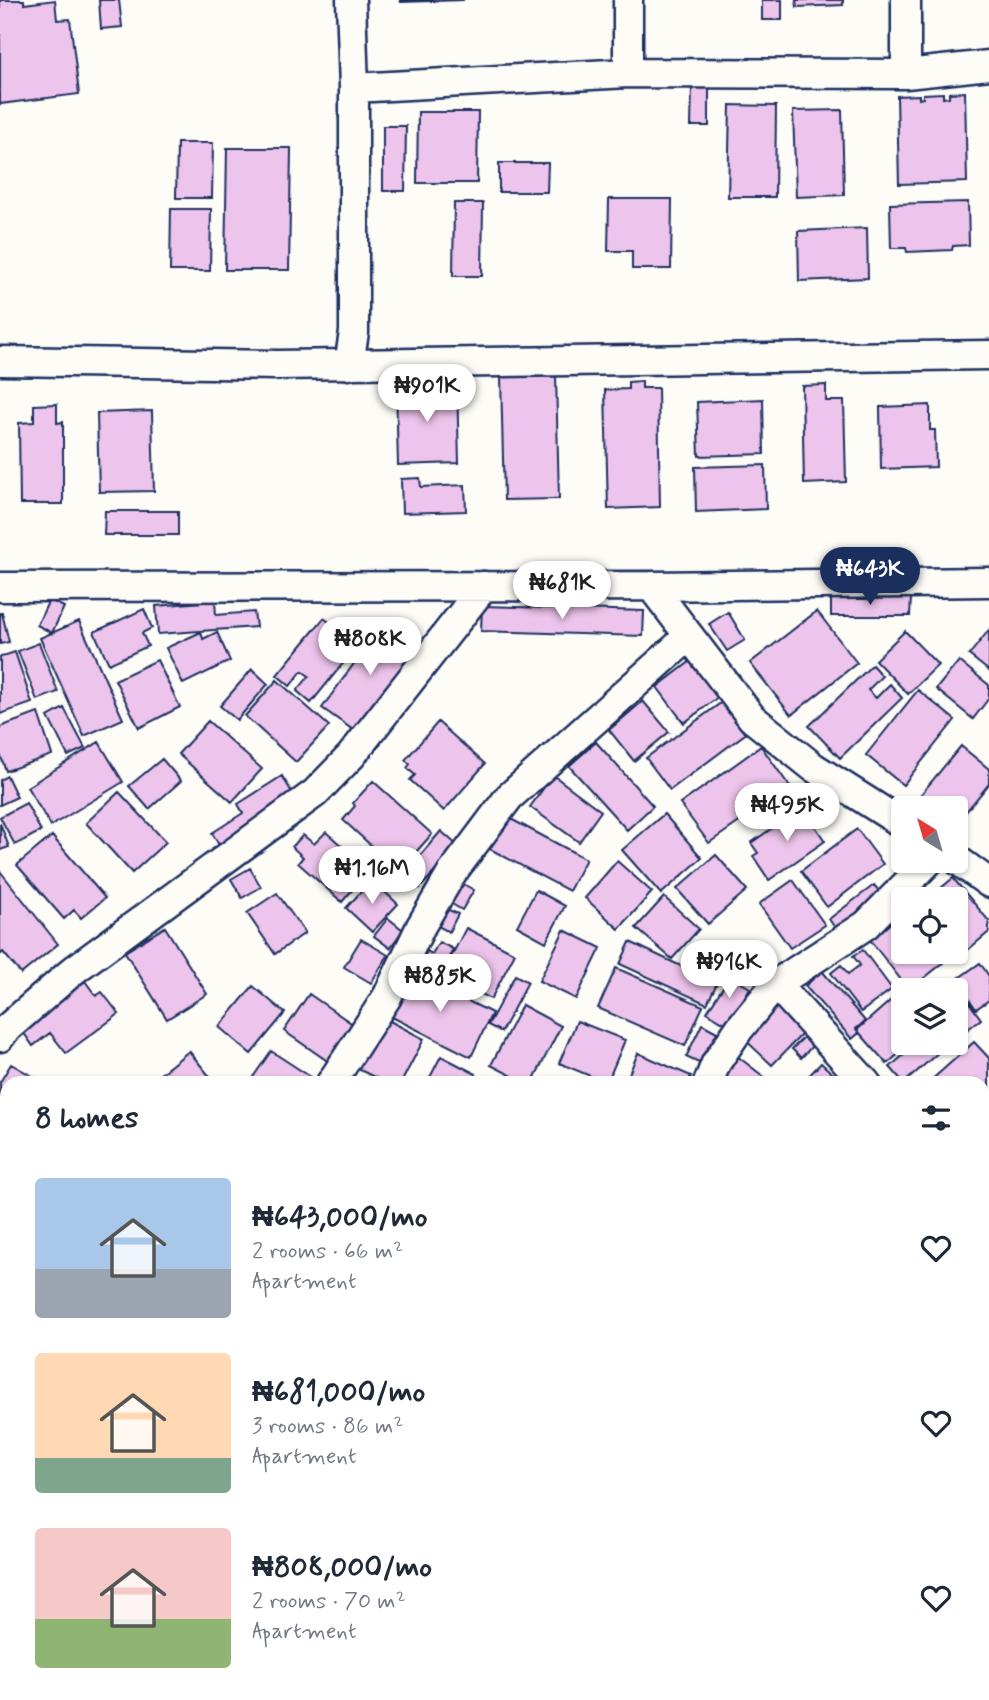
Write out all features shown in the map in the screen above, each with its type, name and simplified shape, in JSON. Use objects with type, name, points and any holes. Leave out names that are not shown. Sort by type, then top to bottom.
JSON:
[{"type":"street","points":[[349,365],[354,332],[354,88],[351,0]]},
{"type":"street","points":[[628,0],[628,73]]},
{"type":"street","points":[[906,0],[906,74]]},
{"type":"street","points":[[354,88],[628,73],[906,74],[989,65]]},
{"type":"street","points":[[0,361],[349,365],[989,355]]},
{"type":"street","points":[[0,586],[651,586],[989,582]]},
{"type":"street","points":[[0,1037],[74,970],[315,793],[351,756],[484,586]]},
{"type":"street","points":[[651,586],[752,718],[813,767],[891,816]]},
{"type":"street","points":[[336,1076],[387,997],[421,926],[452,873],[509,797],[688,637]]},
{"type":"street","points":[[968,868],[989,883]]},
{"type":"street","points":[[711,1076],[716,1063],[739,1029],[776,984],[866,925],[917,873]]},
{"type":"street","points":[[776,984],[860,1076]]},
{"type":"building","points":[[0,0],[24,0],[24,4],[55,0],[57,20],[70,19],[79,94],[0,104]]},
{"type":"building","points":[[99,0],[119,0],[122,27],[101,29]]},
{"type":"building","points":[[400,0],[464,0],[401,2]]},
{"type":"building","points":[[762,0],[782,0],[782,20],[762,20]]},
{"type":"building","points":[[796,0],[843,0],[843,5],[797,7]]},
{"type":"building","points":[[692,87],[709,87],[709,126],[691,126]]},
{"type":"building","points":[[965,92],[967,182],[899,184],[897,96],[919,95],[919,99],[923,98],[923,94],[943,93],[943,98],[949,97],[949,93]]},
{"type":"building","points":[[730,105],[776,106],[775,197],[728,197]]},
{"type":"building","points":[[842,110],[844,195],[796,197],[793,111]]},
{"type":"building","points":[[418,112],[478,112],[477,183],[417,183]]},
{"type":"building","points":[[383,126],[406,126],[405,191],[383,191]]},
{"type":"building","points":[[177,143],[213,143],[212,198],[176,198]]},
{"type":"building","points":[[227,148],[291,148],[289,270],[225,270]]},
{"type":"building","points":[[499,163],[548,163],[547,192],[499,192]]},
{"type":"building","points":[[609,199],[672,199],[671,269],[632,269],[632,251],[608,251]]},
{"type":"building","points":[[968,202],[969,245],[953,246],[952,250],[907,252],[906,248],[891,248],[890,204]]},
{"type":"building","points":[[454,203],[483,203],[482,276],[453,276]]},
{"type":"building","points":[[171,209],[211,209],[210,271],[170,271]]},
{"type":"building","points":[[867,228],[868,278],[799,281],[798,231]]},
{"type":"building","points":[[556,376],[559,499],[504,500],[501,377]]},
{"type":"building","points":[[642,381],[642,388],[658,388],[660,507],[608,509],[605,390],[628,389],[628,382]]},
{"type":"building","points":[[457,383],[459,463],[398,465],[396,385]]},
{"type":"building","points":[[826,385],[826,401],[844,401],[846,482],[804,484],[802,386]]},
{"type":"building","points":[[763,399],[764,454],[699,456],[697,402]]},
{"type":"building","points":[[57,404],[57,423],[63,422],[63,504],[20,504],[19,423],[34,422],[34,405]]},
{"type":"building","points":[[930,405],[930,430],[935,430],[936,467],[881,469],[880,407]]},
{"type":"building","points":[[152,411],[154,491],[99,492],[97,413]]},
{"type":"building","points":[[765,465],[766,509],[696,512],[695,467]]},
{"type":"building","points":[[420,478],[421,487],[465,485],[466,511],[402,513],[401,479]]},
{"type":"building","points":[[105,511],[178,511],[178,535],[104,535]]},
{"type":"building","points":[[831,597],[911,598],[910,616],[831,616]]},
{"type":"building","points":[[49,600],[64,607],[52,633],[37,625]]},
{"type":"building","points":[[215,601],[216,615],[254,612],[256,627],[158,634],[156,606]]},
{"type":"building","points":[[482,606],[644,611],[643,636],[481,631]]},
{"type":"building","points":[[144,609],[152,628],[142,633],[148,646],[109,664],[94,632]]},
{"type":"building","points":[[817,611],[857,663],[791,715],[750,663]]},
{"type":"building","points":[[728,612],[745,640],[727,651],[709,624]]},
{"type":"building","points":[[0,613],[9,642],[0,644]]},
{"type":"building","points":[[324,618],[358,645],[311,703],[297,691],[309,676],[302,671],[290,686],[277,675]]},
{"type":"building","points":[[79,621],[123,719],[84,736],[40,638]]},
{"type":"building","points":[[384,622],[417,646],[356,732],[322,708]]},
{"type":"building","points":[[989,630],[989,671],[969,655]]},
{"type":"building","points":[[905,631],[938,665],[908,694],[875,660]]},
{"type":"building","points":[[201,632],[203,639],[217,632],[230,661],[183,684],[166,648]]},
{"type":"building","points":[[39,643],[58,692],[37,700],[18,651]]},
{"type":"building","points":[[15,652],[32,703],[0,714],[0,657]]},
{"type":"building","points":[[157,660],[180,707],[139,728],[115,680]]},
{"type":"building","points":[[691,661],[718,697],[684,723],[657,687]]},
{"type":"building","points":[[959,661],[989,685],[989,698],[973,719],[936,689]]},
{"type":"building","points":[[872,665],[882,676],[868,690],[876,698],[890,684],[902,698],[840,758],[809,726]]},
{"type":"building","points":[[252,669],[268,684],[237,720],[220,706]]},
{"type":"building","points":[[277,680],[329,726],[296,762],[245,716]]},
{"type":"building","points":[[918,690],[955,720],[903,785],[866,755]]},
{"type":"building","points":[[643,701],[669,732],[634,761],[609,730]]},
{"type":"building","points":[[722,702],[745,734],[670,790],[646,758]]},
{"type":"building","points":[[64,708],[85,748],[68,756],[48,717]]},
{"type":"building","points":[[38,713],[52,755],[6,771],[0,754],[0,727]]},
{"type":"building","points":[[208,721],[262,769],[232,802],[178,754]]},
{"type":"building","points":[[438,722],[485,764],[444,811],[410,780],[415,775],[407,768],[410,764],[405,760]]},
{"type":"building","points":[[99,742],[123,782],[51,826],[27,787]]},
{"type":"building","points":[[596,742],[653,806],[627,830],[569,766]]},
{"type":"building","points":[[761,746],[790,787],[709,843],[680,804]]},
{"type":"building","points":[[961,746],[989,769],[989,784],[968,809],[968,796],[919,796]]},
{"type":"building","points":[[162,759],[181,781],[149,809],[129,786]]},
{"type":"building","points":[[553,775],[601,811],[579,842],[530,807]]},
{"type":"building","points":[[7,776],[17,797],[0,805],[0,780]]},
{"type":"building","points":[[282,776],[298,802],[222,850],[212,833],[243,813],[238,804]]},
{"type":"building","points":[[373,781],[432,834],[399,871],[343,820],[355,806],[353,803]]},
{"type":"building","points":[[119,792],[166,842],[132,873],[86,823]]},
{"type":"building","points":[[26,803],[41,831],[15,845],[0,817]]},
{"type":"building","points":[[802,807],[825,841],[769,880],[753,856],[758,853],[751,843]]},
{"type":"building","points":[[664,814],[702,858],[661,894],[622,850]]},
{"type":"building","points":[[507,817],[586,859],[569,891],[490,849]]},
{"type":"building","points":[[0,823],[9,847],[0,850]]},
{"type":"building","points":[[857,829],[883,864],[827,907],[801,871]]},
{"type":"building","points":[[441,831],[458,846],[420,888],[404,874]]},
{"type":"building","points":[[326,832],[369,870],[342,902],[298,863],[303,857],[292,847],[303,835],[314,844]]},
{"type":"building","points":[[52,836],[105,898],[81,918],[74,910],[64,919],[17,865]]},
{"type":"building","points":[[716,855],[747,890],[708,924],[677,889]]},
{"type":"building","points":[[617,861],[652,892],[619,929],[585,898]]},
{"type":"building","points":[[250,868],[261,887],[242,898],[231,879]]},
{"type":"building","points":[[0,871],[58,944],[21,974],[3,952],[0,955]]},
{"type":"building","points":[[953,878],[961,887],[942,887]]},
{"type":"building","points":[[372,880],[398,904],[372,932],[346,908]]},
{"type":"building","points":[[456,880],[474,890],[462,910],[445,900]]},
{"type":"building","points":[[793,880],[825,925],[790,948],[759,904]]},
{"type":"building","points":[[874,885],[884,897],[837,931],[829,919]]},
{"type":"building","points":[[536,890],[565,906],[546,942],[517,926]]},
{"type":"building","points":[[277,893],[305,933],[275,954],[247,913]]},
{"type":"building","points":[[968,896],[989,921],[989,932],[968,950]]},
{"type":"building","points":[[664,897],[699,929],[672,959],[636,928]]},
{"type":"building","points":[[442,907],[458,914],[449,932],[434,924]]},
{"type":"building","points":[[388,918],[403,930],[390,948],[374,936]]},
{"type":"building","points":[[891,923],[891,964],[942,964],[924,978],[900,978],[870,940]]},
{"type":"building","points":[[165,927],[207,994],[167,1019],[125,952]]},
{"type":"building","points":[[466,928],[515,953],[491,999],[442,974]]},
{"type":"building","points":[[564,930],[601,948],[576,999],[539,981]]},
{"type":"building","points":[[361,939],[388,955],[371,983],[344,967]]},
{"type":"building","points":[[439,942],[453,949],[438,979],[418,969],[427,951],[432,954]]},
{"type":"building","points":[[630,942],[717,983],[707,1004],[620,964]]},
{"type":"building","points":[[863,950],[891,988],[861,1012],[831,973],[841,965],[848,974],[860,965],[853,956]]},
{"type":"building","points":[[980,963],[989,976],[989,1000],[976,1009],[968,997],[968,978],[959,978]]},
{"type":"building","points":[[616,968],[703,1006],[685,1046],[598,1008]]},
{"type":"building","points":[[822,971],[865,1021],[856,1029],[859,1033],[852,1039],[805,986]]},
{"type":"building","points":[[410,972],[492,1013],[471,1057],[388,1015]]},
{"type":"building","points":[[515,975],[528,982],[501,1032],[488,1025]]},
{"type":"building","points":[[730,976],[750,988],[728,1025],[707,1012]]},
{"type":"building","points":[[85,981],[96,996],[102,992],[119,1014],[66,1053],[50,1033],[33,1046],[21,1029]]},
{"type":"building","points":[[253,986],[285,1013],[251,1054],[219,1027]]},
{"type":"building","points":[[309,994],[354,1025],[329,1062],[284,1031]]},
{"type":"building","points":[[891,1000],[891,1055],[897,1055],[887,1064],[857,1030]]},
{"type":"building","points":[[775,1001],[806,1030],[772,1065],[741,1036]]},
{"type":"building","points":[[968,1001],[981,1019],[968,1029]]},
{"type":"building","points":[[522,1005],[561,1026],[536,1076],[512,1076],[491,1065]]},
{"type":"building","points":[[384,1018],[424,1039],[405,1076],[372,1076],[358,1069]]},
{"type":"building","points":[[577,1021],[625,1040],[610,1076],[590,1076],[559,1063]]},
{"type":"building","points":[[702,1024],[717,1032],[701,1064],[686,1057]]},
{"type":"building","points":[[809,1032],[818,1040],[801,1058],[792,1049]]},
{"type":"building","points":[[974,1042],[989,1058],[989,1076],[936,1076],[959,1055],[968,1055],[968,1047]]},
{"type":"building","points":[[189,1051],[209,1076],[158,1076]]},
{"type":"building","points":[[271,1051],[309,1076],[254,1076]]},
{"type":"building","points":[[638,1053],[691,1076],[628,1076]]},
{"type":"building","points":[[904,1055],[936,1055],[912,1076],[898,1076],[890,1067]]},
{"type":"building","points":[[441,1056],[476,1074],[475,1076],[431,1076]]},
{"type":"building","points":[[737,1056],[763,1076],[721,1076]]},
{"type":"building","points":[[821,1063],[835,1076],[809,1076]]},
{"type":"building","points":[[11,1064],[32,1076],[4,1076]]}]
